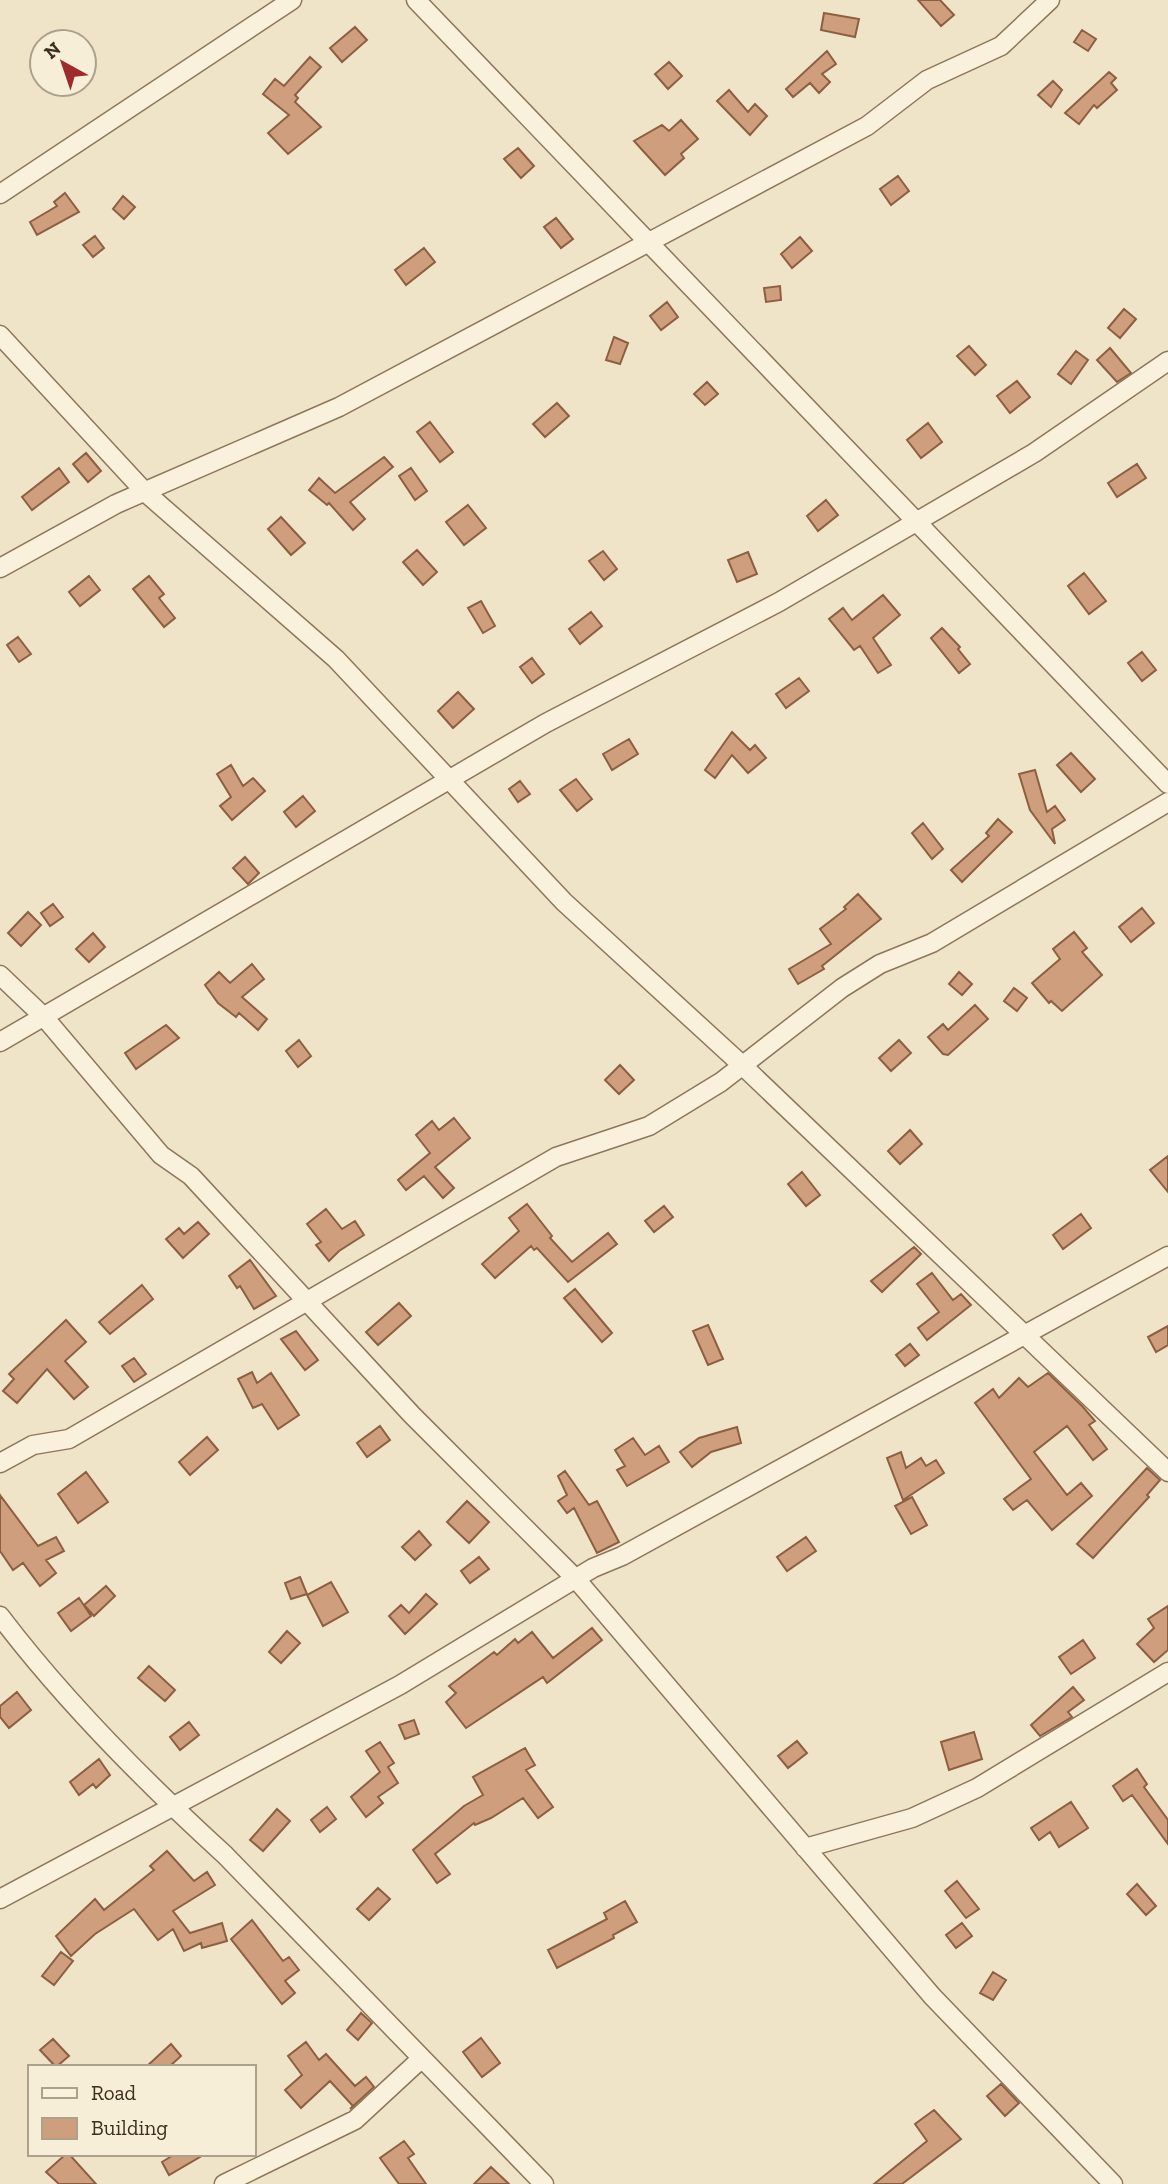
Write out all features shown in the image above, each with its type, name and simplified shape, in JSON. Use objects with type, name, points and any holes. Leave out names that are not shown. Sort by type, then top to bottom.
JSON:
[{"type":"street","points":[[0,194],[292,0]]},
{"type":"street","points":[[416,0],[1168,784]]},
{"type":"street","points":[[0,568],[116,504],[339,407],[867,126],[928,80],[1001,47],[1050,0]]},
{"type":"street","points":[[0,335],[145,492],[336,659],[564,902],[742,1065],[1168,1472]]},
{"type":"street","points":[[0,1042],[546,723],[779,602],[1034,453],[1168,361]]},
{"type":"street","points":[[0,1463],[33,1445],[69,1439],[556,1157],[649,1126],[742,1065],[842,988],[880,964],[932,943],[1168,802]]},
{"type":"street","points":[[0,975],[44,1017],[161,1155],[191,1176],[412,1415],[576,1579],[932,1996],[1114,2184]]},
{"type":"street","points":[[0,1899],[400,1685],[576,1579],[1168,1256]]},
{"type":"street","points":[[0,1616],[35,1662],[171,1806],[225,1855],[544,2184]]},
{"type":"street","points":[[804,1848],[912,1818],[977,1788],[1168,1672]]},
{"type":"street","points":[[224,2184],[355,2120],[422,2058]]},
{"type":"building","points":[[918,0],[940,0],[954,15],[941,26]]},
{"type":"building","points":[[824,13],[859,19],[855,37],[821,30]]},
{"type":"building","points":[[355,27],[367,40],[342,62],[330,48]]},
{"type":"building","points":[[1082,30],[1096,39],[1088,51],[1074,42]]},
{"type":"building","points":[[827,51],[836,64],[822,74],[830,82],[819,93],[810,83],[793,97],[786,89]]},
{"type":"building","points":[[310,57],[321,67],[295,95],[298,98],[295,102],[321,127],[288,154],[268,133],[289,115],[263,94],[275,79],[284,86]]},
{"type":"building","points":[[669,62],[682,76],[668,89],[655,74]]},
{"type":"building","points":[[1109,72],[1116,78],[1111,83],[1117,90],[1097,108],[1094,105],[1079,124],[1065,113]]},
{"type":"building","points":[[1053,81],[1062,90],[1051,107],[1038,95]]},
{"type":"building","points":[[729,90],[748,112],[755,104],[767,116],[750,135],[717,101]]},
{"type":"building","points":[[681,120],[698,139],[681,154],[684,158],[665,175],[634,141],[662,125],[669,131]]},
{"type":"building","points":[[518,148],[534,166],[521,178],[504,159]]},
{"type":"building","points":[[898,176],[909,191],[891,205],[880,189]]},
{"type":"building","points":[[65,193],[79,212],[37,235],[30,222],[57,206],[54,202]]},
{"type":"building","points":[[123,196],[135,207],[124,219],[113,209]]},
{"type":"building","points":[[556,218],[573,239],[561,248],[544,227]]},
{"type":"building","points":[[95,236],[104,248],[93,257],[83,245]]},
{"type":"building","points":[[800,237],[812,251],[792,268],[781,254]]},
{"type":"building","points":[[424,248],[435,262],[406,285],[395,270]]},
{"type":"building","points":[[780,286],[781,300],[766,302],[764,288]]},
{"type":"building","points":[[667,302],[678,317],[661,330],[650,316]]},
{"type":"building","points":[[1124,309],[1136,319],[1120,338],[1108,328]]},
{"type":"building","points":[[614,337],[628,343],[620,364],[606,360]]},
{"type":"building","points":[[969,346],[986,365],[975,375],[957,356]]},
{"type":"building","points":[[1110,348],[1131,373],[1117,382],[1097,360]]},
{"type":"building","points":[[1076,351],[1088,360],[1071,384],[1058,374]]},
{"type":"building","points":[[1017,381],[1030,397],[1010,413],[997,396]]},
{"type":"building","points":[[707,382],[718,394],[705,405],[694,394]]},
{"type":"building","points":[[557,403],[569,416],[545,437],[533,424]]},
{"type":"building","points":[[430,422],[453,452],[440,462],[417,432]]},
{"type":"building","points":[[928,423],[942,442],[921,458],[907,440]]},
{"type":"building","points":[[86,453],[101,471],[88,482],[73,464]]},
{"type":"building","points":[[384,457],[393,467],[350,502],[365,519],[353,530],[329,503],[327,505],[309,490],[319,478],[335,493]]},
{"type":"building","points":[[1137,464],[1146,478],[1117,497],[1108,483]]},
{"type":"building","points":[[59,468],[69,482],[32,510],[22,497]]},
{"type":"building","points":[[411,468],[427,491],[415,500],[399,476]]},
{"type":"building","points":[[826,500],[838,515],[818,531],[807,516]]},
{"type":"building","points":[[468,505],[486,528],[464,545],[446,522]]},
{"type":"building","points":[[281,517],[305,543],[291,555],[268,529]]},
{"type":"building","points":[[417,550],[437,572],[423,585],[403,562]]},
{"type":"building","points":[[603,551],[617,569],[604,580],[589,561]]},
{"type":"building","points":[[748,552],[757,574],[737,582],[728,560]]},
{"type":"building","points":[[1084,573],[1106,601],[1089,614],[1068,586]]},
{"type":"building","points":[[89,576],[100,590],[80,606],[69,592]]},
{"type":"building","points":[[149,576],[164,594],[159,598],[175,618],[164,627],[133,589]]},
{"type":"building","points":[[883,595],[900,615],[873,638],[891,665],[878,673],[860,646],[854,650],[829,619],[843,608],[852,620]]},
{"type":"building","points":[[481,601],[495,626],[483,633],[468,608]]},
{"type":"building","points":[[591,612],[602,626],[580,644],[569,629]]},
{"type":"building","points":[[942,628],[960,647],[958,649],[970,664],[959,673],[931,638]]},
{"type":"building","points":[[18,637],[31,654],[19,662],[7,645]]},
{"type":"building","points":[[1142,652],[1156,670],[1142,681],[1128,663]]},
{"type":"building","points":[[532,658],[544,674],[532,683],[520,667]]},
{"type":"building","points":[[799,678],[809,691],[786,708],[776,694]]},
{"type":"building","points":[[458,692],[474,709],[453,728],[438,711]]},
{"type":"building","points":[[732,732],[750,750],[755,745],[766,758],[748,773],[732,755],[715,778],[705,770]]},
{"type":"building","points":[[629,739],[638,754],[612,770],[603,754]]},
{"type":"building","points":[[1071,753],[1095,779],[1081,792],[1057,765]]},
{"type":"building","points":[[231,765],[243,786],[253,778],[265,791],[232,820],[220,806],[231,797],[217,774]]},
{"type":"building","points":[[1035,770],[1047,812],[1055,806],[1065,820],[1052,829],[1055,844],[1030,810],[1019,774]]},
{"type":"building","points":[[576,779],[592,799],[577,811],[560,790]]},
{"type":"building","points":[[520,781],[530,794],[518,802],[509,789]]},
{"type":"building","points":[[303,796],[315,811],[296,827],[284,812]]},
{"type":"building","points":[[998,819],[1012,832],[962,882],[951,870],[989,836],[986,833]]},
{"type":"building","points":[[923,823],[943,849],[932,859],[912,833]]},
{"type":"building","points":[[245,857],[259,873],[248,884],[233,868]]},
{"type":"building","points":[[858,894],[881,919],[822,966],[824,969],[798,984],[789,969],[831,944],[820,929],[846,909],[844,907]]},
{"type":"building","points":[[53,904],[63,917],[50,926],[41,913]]},
{"type":"building","points":[[1142,908],[1154,923],[1131,942],[1119,927]]},
{"type":"building","points":[[28,912],[41,925],[21,946],[8,933]]},
{"type":"building","points":[[1074,932],[1087,948],[1082,952],[1102,975],[1062,1011],[1051,1001],[1049,1003],[1032,983],[1060,959],[1053,949]]},
{"type":"building","points":[[93,933],[105,947],[89,962],[76,949]]},
{"type":"building","points":[[252,964],[264,979],[242,997],[267,1019],[258,1030],[239,1013],[236,1017],[218,1003],[205,985],[219,972],[230,983]]},
{"type":"building","points":[[959,972],[972,984],[962,995],[949,984]]},
{"type":"building","points":[[1014,988],[1027,998],[1017,1011],[1004,1001]]},
{"type":"building","points":[[975,1005],[988,1019],[948,1055],[943,1054],[928,1037],[943,1024],[948,1030]]},
{"type":"building","points":[[166,1025],[179,1038],[136,1069],[125,1053]]},
{"type":"building","points":[[299,1040],[311,1056],[298,1067],[286,1051]]},
{"type":"building","points":[[899,1040],[911,1053],[891,1071],[879,1058]]},
{"type":"building","points":[[620,1065],[634,1080],[619,1094],[605,1080]]},
{"type":"building","points":[[454,1118],[470,1138],[435,1167],[454,1188],[443,1198],[424,1176],[406,1190],[398,1180],[430,1153],[416,1135],[432,1121],[439,1130]]},
{"type":"building","points":[[910,1130],[922,1144],[900,1164],[888,1151]]},
{"type":"building","points":[[1168,1156],[1168,1192],[1150,1170]]},
{"type":"building","points":[[802,1172],[820,1195],[806,1206],[788,1184]]},
{"type":"building","points":[[527,1204],[552,1236],[550,1238],[572,1262],[608,1233],[617,1244],[568,1282],[537,1248],[534,1250],[531,1246],[495,1278],[482,1264],[519,1231],[509,1218]]},
{"type":"building","points":[[664,1206],[673,1217],[654,1232],[645,1221]]},
{"type":"building","points":[[326,1209],[342,1229],[355,1221],[364,1235],[329,1261],[316,1245],[321,1242],[307,1224]]},
{"type":"building","points":[[1081,1214],[1091,1228],[1063,1249],[1053,1235]]},
{"type":"building","points":[[198,1222],[209,1234],[183,1258],[166,1239],[179,1228],[184,1234]]},
{"type":"building","points":[[914,1247],[921,1254],[882,1292],[871,1281]]},
{"type":"building","points":[[250,1260],[276,1296],[254,1309],[240,1286],[237,1288],[229,1276]]},
{"type":"building","points":[[932,1273],[953,1300],[961,1294],[971,1305],[927,1340],[918,1328],[939,1312],[917,1284]]},
{"type":"building","points":[[142,1285],[153,1299],[110,1334],[99,1322]]},
{"type":"building","points":[[575,1289],[612,1333],[602,1342],[564,1298]]},
{"type":"building","points":[[399,1303],[411,1316],[378,1345],[366,1332]]},
{"type":"building","points":[[66,1320],[86,1342],[65,1361],[88,1387],[74,1399],[47,1369],[17,1403],[3,1391],[14,1379],[9,1374]]},
{"type":"building","points":[[708,1325],[723,1359],[708,1365],[693,1331]]},
{"type":"building","points":[[1168,1326],[1168,1345],[1156,1352],[1148,1337]]},
{"type":"building","points":[[296,1331],[318,1360],[305,1370],[281,1339]]},
{"type":"building","points":[[910,1344],[919,1355],[905,1366],[896,1355]]},
{"type":"building","points":[[134,1358],[146,1374],[134,1382],[122,1366]]},
{"type":"building","points":[[252,1372],[257,1383],[271,1373],[299,1415],[278,1429],[262,1404],[253,1408],[238,1379]]},
{"type":"building","points":[[1048,1373],[1095,1421],[1089,1425],[1107,1449],[1093,1460],[1067,1426],[1034,1452],[1067,1495],[1081,1483],[1092,1496],[1052,1530],[1027,1500],[1013,1510],[1004,1499],[1031,1479],[975,1403],[993,1389],[999,1398],[1019,1378],[1028,1387]]},
{"type":"building","points":[[380,1426],[390,1440],[367,1457],[357,1443]]},
{"type":"building","points":[[737,1427],[741,1443],[711,1452],[692,1467],[680,1452],[699,1438]]},
{"type":"building","points":[[207,1437],[218,1450],[190,1475],[179,1462]]},
{"type":"building","points":[[633,1438],[645,1455],[659,1446],[669,1462],[627,1486],[617,1470],[625,1466],[615,1450]]},
{"type":"building","points":[[901,1452],[906,1468],[921,1458],[926,1466],[936,1460],[944,1473],[903,1500],[887,1458]]},
{"type":"building","points":[[1147,1468],[1160,1480],[1147,1495],[1149,1497],[1093,1558],[1077,1544]]},
{"type":"building","points":[[565,1471],[589,1505],[597,1501],[619,1542],[597,1553],[574,1508],[567,1513],[558,1501],[567,1495],[558,1476]]},
{"type":"building","points":[[86,1472],[108,1502],[78,1523],[58,1494]]},
{"type":"building","points":[[0,1495],[38,1546],[56,1537],[64,1551],[46,1560],[56,1573],[40,1586],[23,1563],[13,1570],[0,1551]]},
{"type":"building","points":[[912,1497],[927,1525],[911,1534],[895,1506]]},
{"type":"building","points":[[467,1501],[489,1522],[469,1543],[447,1522]]},
{"type":"building","points":[[419,1531],[431,1545],[415,1560],[402,1547]]},
{"type":"building","points":[[806,1537],[816,1551],[787,1571],[777,1557]]},
{"type":"building","points":[[479,1557],[489,1569],[470,1583],[461,1571]]},
{"type":"building","points":[[300,1577],[307,1594],[291,1599],[285,1583]]},
{"type":"building","points":[[331,1582],[348,1612],[323,1626],[307,1595]]},
{"type":"building","points":[[106,1586],[115,1596],[94,1616],[84,1605]]},
{"type":"building","points":[[426,1594],[437,1604],[405,1634],[389,1616],[401,1605],[409,1613]]},
{"type":"building","points":[[79,1598],[91,1616],[71,1631],[58,1613]]},
{"type":"building","points":[[1168,1606],[1168,1650],[1154,1662],[1137,1644],[1154,1628],[1148,1619]]},
{"type":"building","points":[[592,1628],[602,1640],[547,1683],[543,1677],[466,1728],[446,1702],[456,1693],[449,1686],[494,1652],[497,1655],[515,1639],[518,1643],[532,1632],[553,1658]]},
{"type":"building","points":[[287,1631],[300,1643],[281,1663],[269,1652]]},
{"type":"building","points":[[1083,1640],[1095,1658],[1071,1674],[1059,1657]]},
{"type":"building","points":[[149,1666],[175,1690],[165,1701],[138,1678]]},
{"type":"building","points":[[1073,1687],[1084,1700],[1068,1712],[1072,1717],[1040,1736],[1031,1725]]},
{"type":"building","points":[[17,1692],[31,1710],[9,1728],[0,1717],[0,1706]]},
{"type":"building","points":[[414,1720],[419,1734],[405,1739],[399,1725]]},
{"type":"building","points":[[189,1722],[199,1735],[180,1750],[170,1737]]},
{"type":"building","points":[[974,1732],[982,1759],[949,1770],[941,1742]]},
{"type":"building","points":[[797,1741],[807,1753],[788,1768],[778,1756]]},
{"type":"building","points":[[380,1742],[394,1763],[388,1767],[398,1783],[378,1797],[383,1803],[366,1817],[351,1797],[380,1772],[366,1751]]},
{"type":"building","points":[[525,1748],[535,1765],[526,1770],[553,1807],[538,1818],[523,1798],[491,1818],[475,1825],[474,1823],[435,1854],[450,1874],[437,1883],[413,1850],[464,1806],[483,1795],[473,1777]]},
{"type":"building","points":[[99,1759],[110,1775],[96,1788],[93,1784],[79,1795],[70,1782]]},
{"type":"building","points":[[1137,1769],[1147,1784],[1144,1787],[1168,1820],[1168,1844],[1132,1795],[1123,1801],[1113,1786]]},
{"type":"building","points":[[1071,1802],[1088,1828],[1059,1847],[1050,1832],[1039,1840],[1031,1828]]},
{"type":"building","points":[[327,1807],[336,1819],[320,1832],[311,1820]]},
{"type":"building","points":[[277,1809],[290,1821],[263,1851],[250,1840]]},
{"type":"building","points":[[167,1851],[194,1881],[207,1872],[215,1885],[173,1911],[190,1933],[222,1923],[227,1941],[202,1948],[201,1943],[184,1951],[173,1929],[158,1940],[134,1909],[95,1934],[71,1956],[56,1936],[95,1899],[104,1910],[154,1870],[150,1866]]},
{"type":"building","points":[[957,1881],[979,1909],[966,1918],[945,1891]]},
{"type":"building","points":[[1137,1884],[1156,1906],[1146,1915],[1127,1894]]},
{"type":"building","points":[[378,1888],[390,1899],[369,1920],[357,1909]]},
{"type":"building","points":[[625,1901],[637,1922],[613,1935],[614,1938],[557,1968],[548,1950],[607,1919],[604,1913]]},
{"type":"building","points":[[252,1920],[283,1961],[289,1957],[299,1970],[285,1981],[295,1993],[282,2004],[231,1939]]},
{"type":"building","points":[[962,1923],[972,1936],[956,1948],[946,1935]]},
{"type":"building","points":[[61,1952],[73,1961],[54,1985],[42,1976]]},
{"type":"building","points":[[993,1972],[1006,1980],[993,2000],[980,1993]]},
{"type":"building","points":[[361,2013],[372,2023],[358,2040],[347,2030]]},
{"type":"building","points":[[481,2038],[500,2063],[482,2077],[463,2052]]},
{"type":"building","points":[[53,2039],[69,2056],[58,2065],[54,2065],[40,2050]]},
{"type":"building","points":[[306,2042],[319,2060],[326,2054],[355,2086],[366,2077],[374,2087],[350,2109],[353,2106],[330,2081],[301,2108],[285,2090],[302,2075],[288,2056]]},
{"type":"building","points":[[171,2044],[181,2056],[171,2065],[148,2065]]},
{"type":"building","points":[[1001,2084],[1019,2103],[1005,2116],[987,2096]]},
{"type":"building","points":[[934,2110],[961,2139],[902,2184],[874,2184],[927,2141],[915,2124]]},
{"type":"building","points":[[404,2141],[414,2154],[408,2158],[426,2184],[399,2184],[380,2158]]},
{"type":"building","points":[[64,2156],[71,2156],[96,2184],[59,2184],[46,2172]]},
{"type":"building","points":[[172,2156],[202,2156],[169,2175],[162,2162]]},
{"type":"building","points":[[491,2167],[509,2184],[474,2184]]}]
